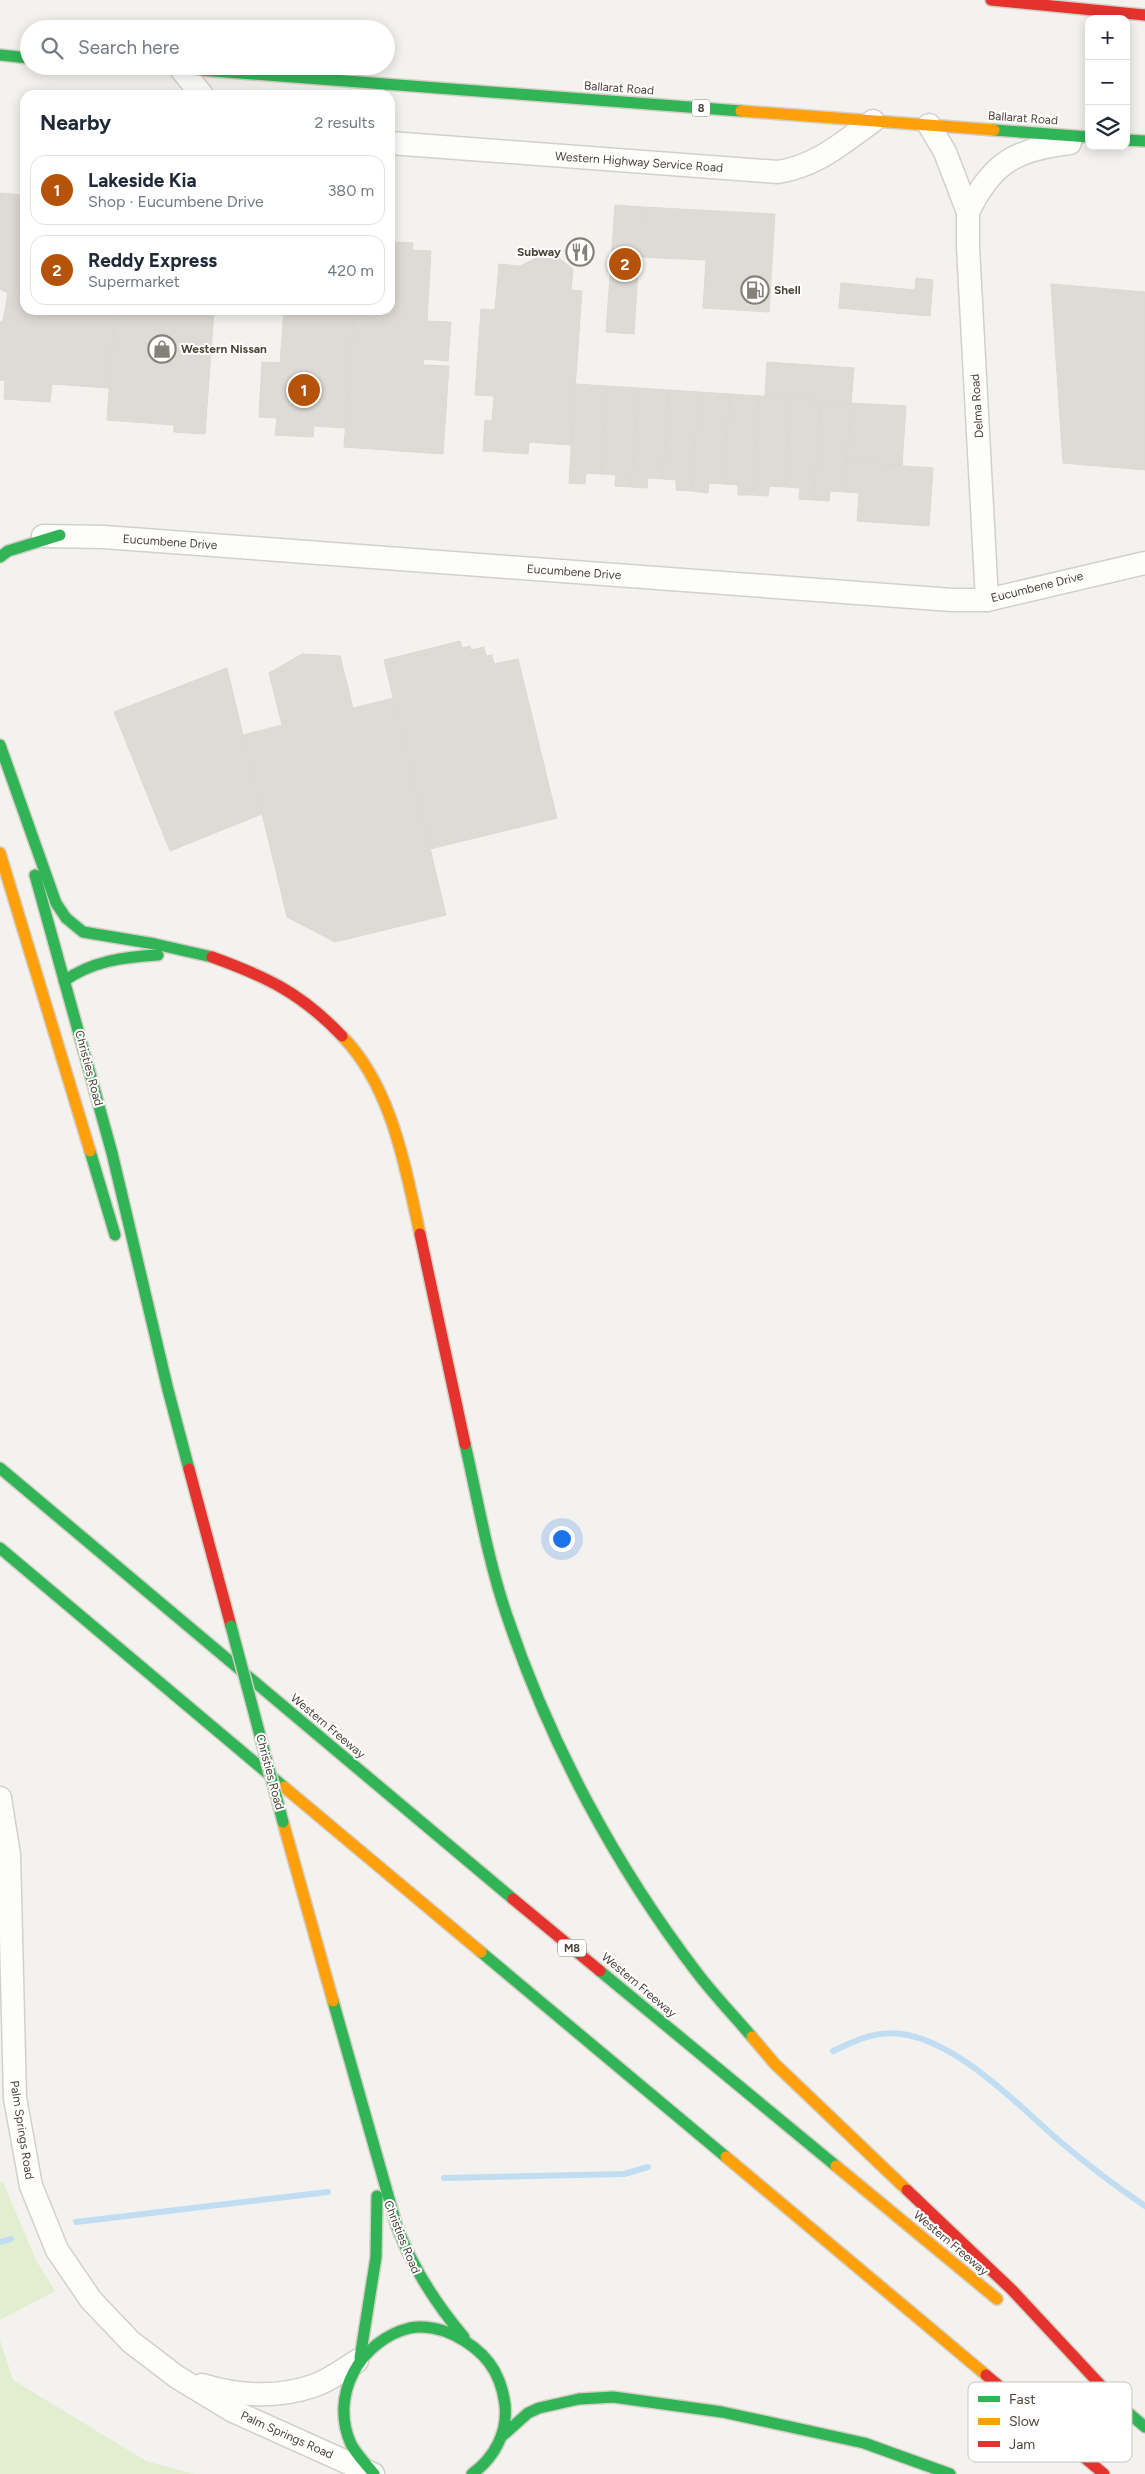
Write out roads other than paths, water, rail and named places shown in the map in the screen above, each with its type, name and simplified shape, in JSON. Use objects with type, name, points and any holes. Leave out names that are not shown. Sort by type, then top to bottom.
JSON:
[{"type":"main road","points":[[991,0],[1145,16]]},
{"type":"main road","points":[[0,55],[20,57]]},
{"type":"main road","points":[[0,62],[20,59]]},
{"type":"main road","name":"Ballarat Road","points":[[261,75],[929,125],[1085,139]]},
{"type":"main road","points":[[1130,140],[1145,141]]},
{"type":"main road","points":[[0,557],[8,551],[60,535]]},
{"type":"main road","points":[[0,745],[56,903],[66,918],[83,932],[197,953],[228,962],[258,974],[308,1002],[343,1035],[371,1075],[384,1101],[403,1157],[484,1530],[506,1614],[536,1697],[606,1835],[653,1911],[699,1975],[775,2064],[1012,2290],[1098,2382]]},
{"type":"main road","name":"Christies Road","points":[[0,750],[112,1154],[168,1390],[390,2208],[406,2254],[441,2312],[464,2337],[487,2357],[496,2369],[504,2391],[506,2414],[501,2437]]},
{"type":"main road","name":"Christies Road","points":[[0,852],[101,1193],[120,1249]]},
{"type":"main road","points":[[101,1193],[84,1102],[58,1002],[58,993],[64,981],[92,966],[131,957],[197,953]]},
{"type":"main road","name":"Christies Road","points":[[130,1277],[168,1390]]},
{"type":"main road","name":"Western Freeway","points":[[0,1468],[545,1926],[1009,2309]]},
{"type":"main road","points":[[0,1548],[994,2382]]},
{"type":"main road","name":"Christies Road","points":[[359,2360],[377,2259],[379,2220],[374,2154]]},
{"type":"main road","points":[[374,2474],[356,2456],[345,2433],[342,2408],[346,2383],[359,2360],[374,2344],[394,2332],[418,2327],[441,2329],[464,2337]]},
{"type":"main road","points":[[1038,2335],[1092,2382]]},
{"type":"main road","points":[[474,2473],[491,2456],[501,2437],[528,2413],[539,2408],[579,2399],[613,2397],[722,2412],[864,2443],[950,2474]]},
{"type":"main road","points":[[1132,2416],[1145,2427]]},
{"type":"main road","points":[[1090,2462],[1104,2474]]},
{"type":"street","points":[[186,75],[198,90]]},
{"type":"street","name":"Western Highway Service Road","points":[[395,144],[778,172],[800,168],[824,155],[873,121]]},
{"type":"street","name":"Delma Road","points":[[929,125],[945,152],[968,212],[968,247],[987,600]]},
{"type":"street","name":"Delma Road","points":[[968,212],[979,190],[992,174],[1020,153],[1048,145],[1085,140]]},
{"type":"street","name":"Eucumbene Drive","points":[[0,542],[60,535],[934,599],[987,600],[1145,563]]},
{"type":"street","name":"Palm Springs Road","points":[[0,1798],[9,1855],[15,2098],[31,2186],[57,2250],[92,2300],[131,2342],[177,2378],[233,2411],[374,2474]]},
{"type":"street","name":"Palm Springs Road","points":[[177,2378],[218,2390],[259,2396],[315,2386],[359,2360]]},
{"type":"waterway","points":[[833,2051],[866,2037],[892,2033],[924,2040],[945,2049],[988,2078],[1073,2152],[1145,2206]]},
{"type":"waterway","points":[[444,2178],[624,2174],[648,2167]]},
{"type":"waterway","points":[[76,2222],[328,2192]]},
{"type":"waterway","points":[[0,2242],[11,2239]]},
{"type":"place","name":"Subway","points":[[580,252]]},
{"type":"place","name":"Reddy Express","points":[[625,264]]},
{"type":"place","name":"Shell","points":[[755,290]]},
{"type":"place","name":"Western Nissan","points":[[162,349]]},
{"type":"place","name":"Lakeside Kia","points":[[304,390]]}]
